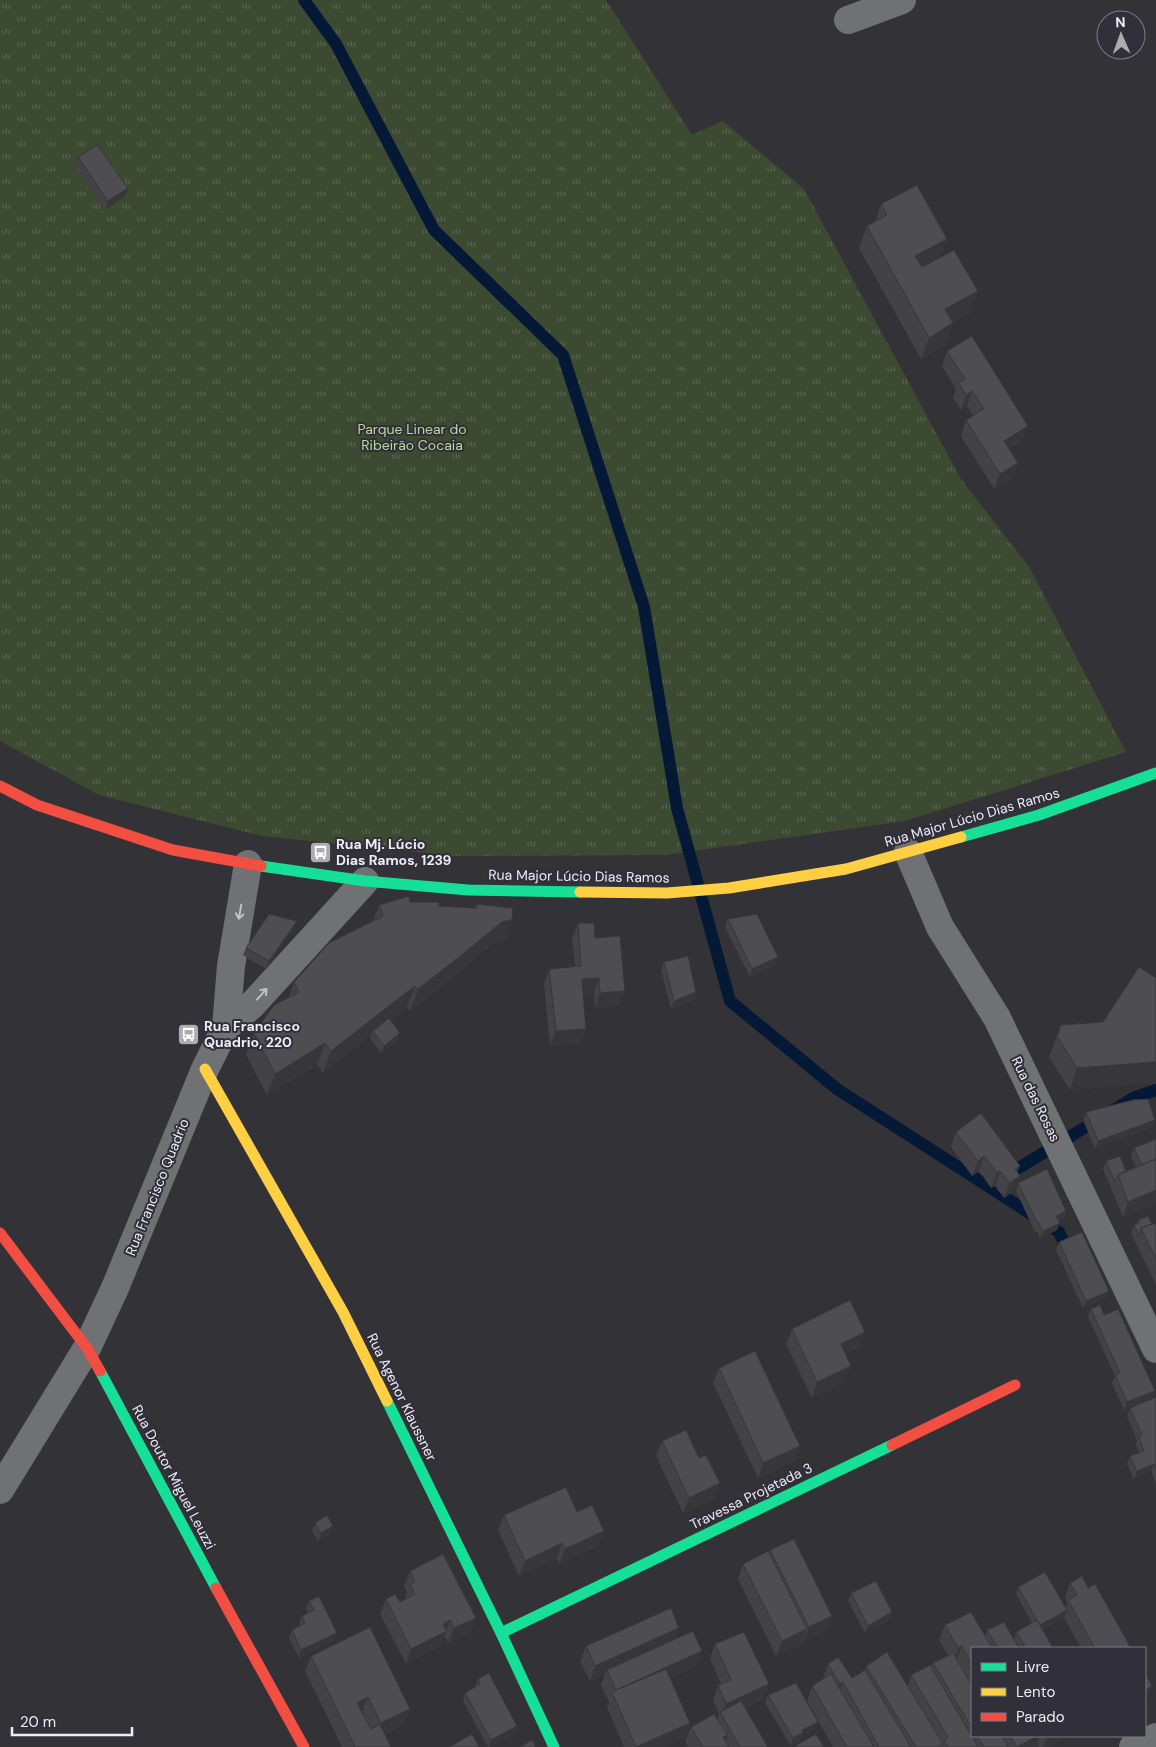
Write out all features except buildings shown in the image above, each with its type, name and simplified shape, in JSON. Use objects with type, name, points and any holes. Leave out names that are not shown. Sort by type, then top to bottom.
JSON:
[{"type":"street","points":[[848,20],[902,0]]},
{"type":"street","name":"Rua Major Lúcio Dias Ramos","points":[[0,786],[37,805],[173,850],[248,864],[365,881],[468,890],[667,893],[729,888],[846,869],[1038,815],[1156,772]]},
{"type":"street","name":"Rua das Rosas","points":[[908,852],[940,927],[997,1018],[1156,1349]]},
{"type":"street","name":"Rua Francisco Quadrio","points":[[0,1490],[87,1348],[115,1288],[205,1069],[226,1027],[231,966],[248,864]]},
{"type":"street","name":"Rua Francisco Quadrio","points":[[226,1027],[252,1005],[365,881]]},
{"type":"street","name":"Rua Agenor Klaussner","points":[[205,1069],[343,1312],[501,1634],[554,1747]]},
{"type":"street","name":"Rua Doutor Miguel Leuzzi","points":[[0,1233],[87,1348],[230,1616],[304,1747]]},
{"type":"street","name":"Travessa Projetada 3","points":[[501,1634],[1015,1385]]},
{"type":"street","points":[[1133,1747],[1156,1737]]},
{"type":"green space","name":"Parque Linear do Ribeirão Cocaia","points":[[0,0],[606,0],[692,135],[723,121],[804,189],[961,479],[1029,567],[1126,752],[905,821],[665,855],[456,856],[262,836],[99,795],[0,741]]},
{"type":"waterway","points":[[304,0],[336,44],[434,230],[563,355],[644,607],[677,808],[730,1001],[837,1089],[1059,1232],[1069,1254]]},
{"type":"waterway","points":[[1004,1177],[1133,1098],[1156,1090]]},
{"type":"traffic: fast","points":[[961,837],[1039,815],[1156,773]]},
{"type":"traffic: fast","points":[[261,866],[365,881],[468,890],[580,892]]},
{"type":"traffic: fast","points":[[100,1371],[216,1588]]},
{"type":"traffic: fast","points":[[387,1401],[501,1633],[554,1747]]},
{"type":"traffic: fast","points":[[501,1633],[892,1445]]},
{"type":"traffic: slow","points":[[580,892],[667,893],[729,888],[846,869],[961,837]]},
{"type":"traffic: slow","points":[[205,1069],[343,1312],[387,1401]]},
{"type":"traffic: jam","points":[[0,786],[37,805],[173,850],[261,866]]},
{"type":"traffic: jam","points":[[0,1233],[87,1348],[100,1371]]},
{"type":"traffic: jam","points":[[892,1445],[1015,1385]]},
{"type":"traffic: jam","points":[[216,1588],[304,1747]]},
{"type":"place","name":"Rua Mj. Lúcio Dias Ramos, 1239","points":[[320,852]]},
{"type":"place","name":"Rua Francisco Quadrio, 220","points":[[188,1034]]}]
